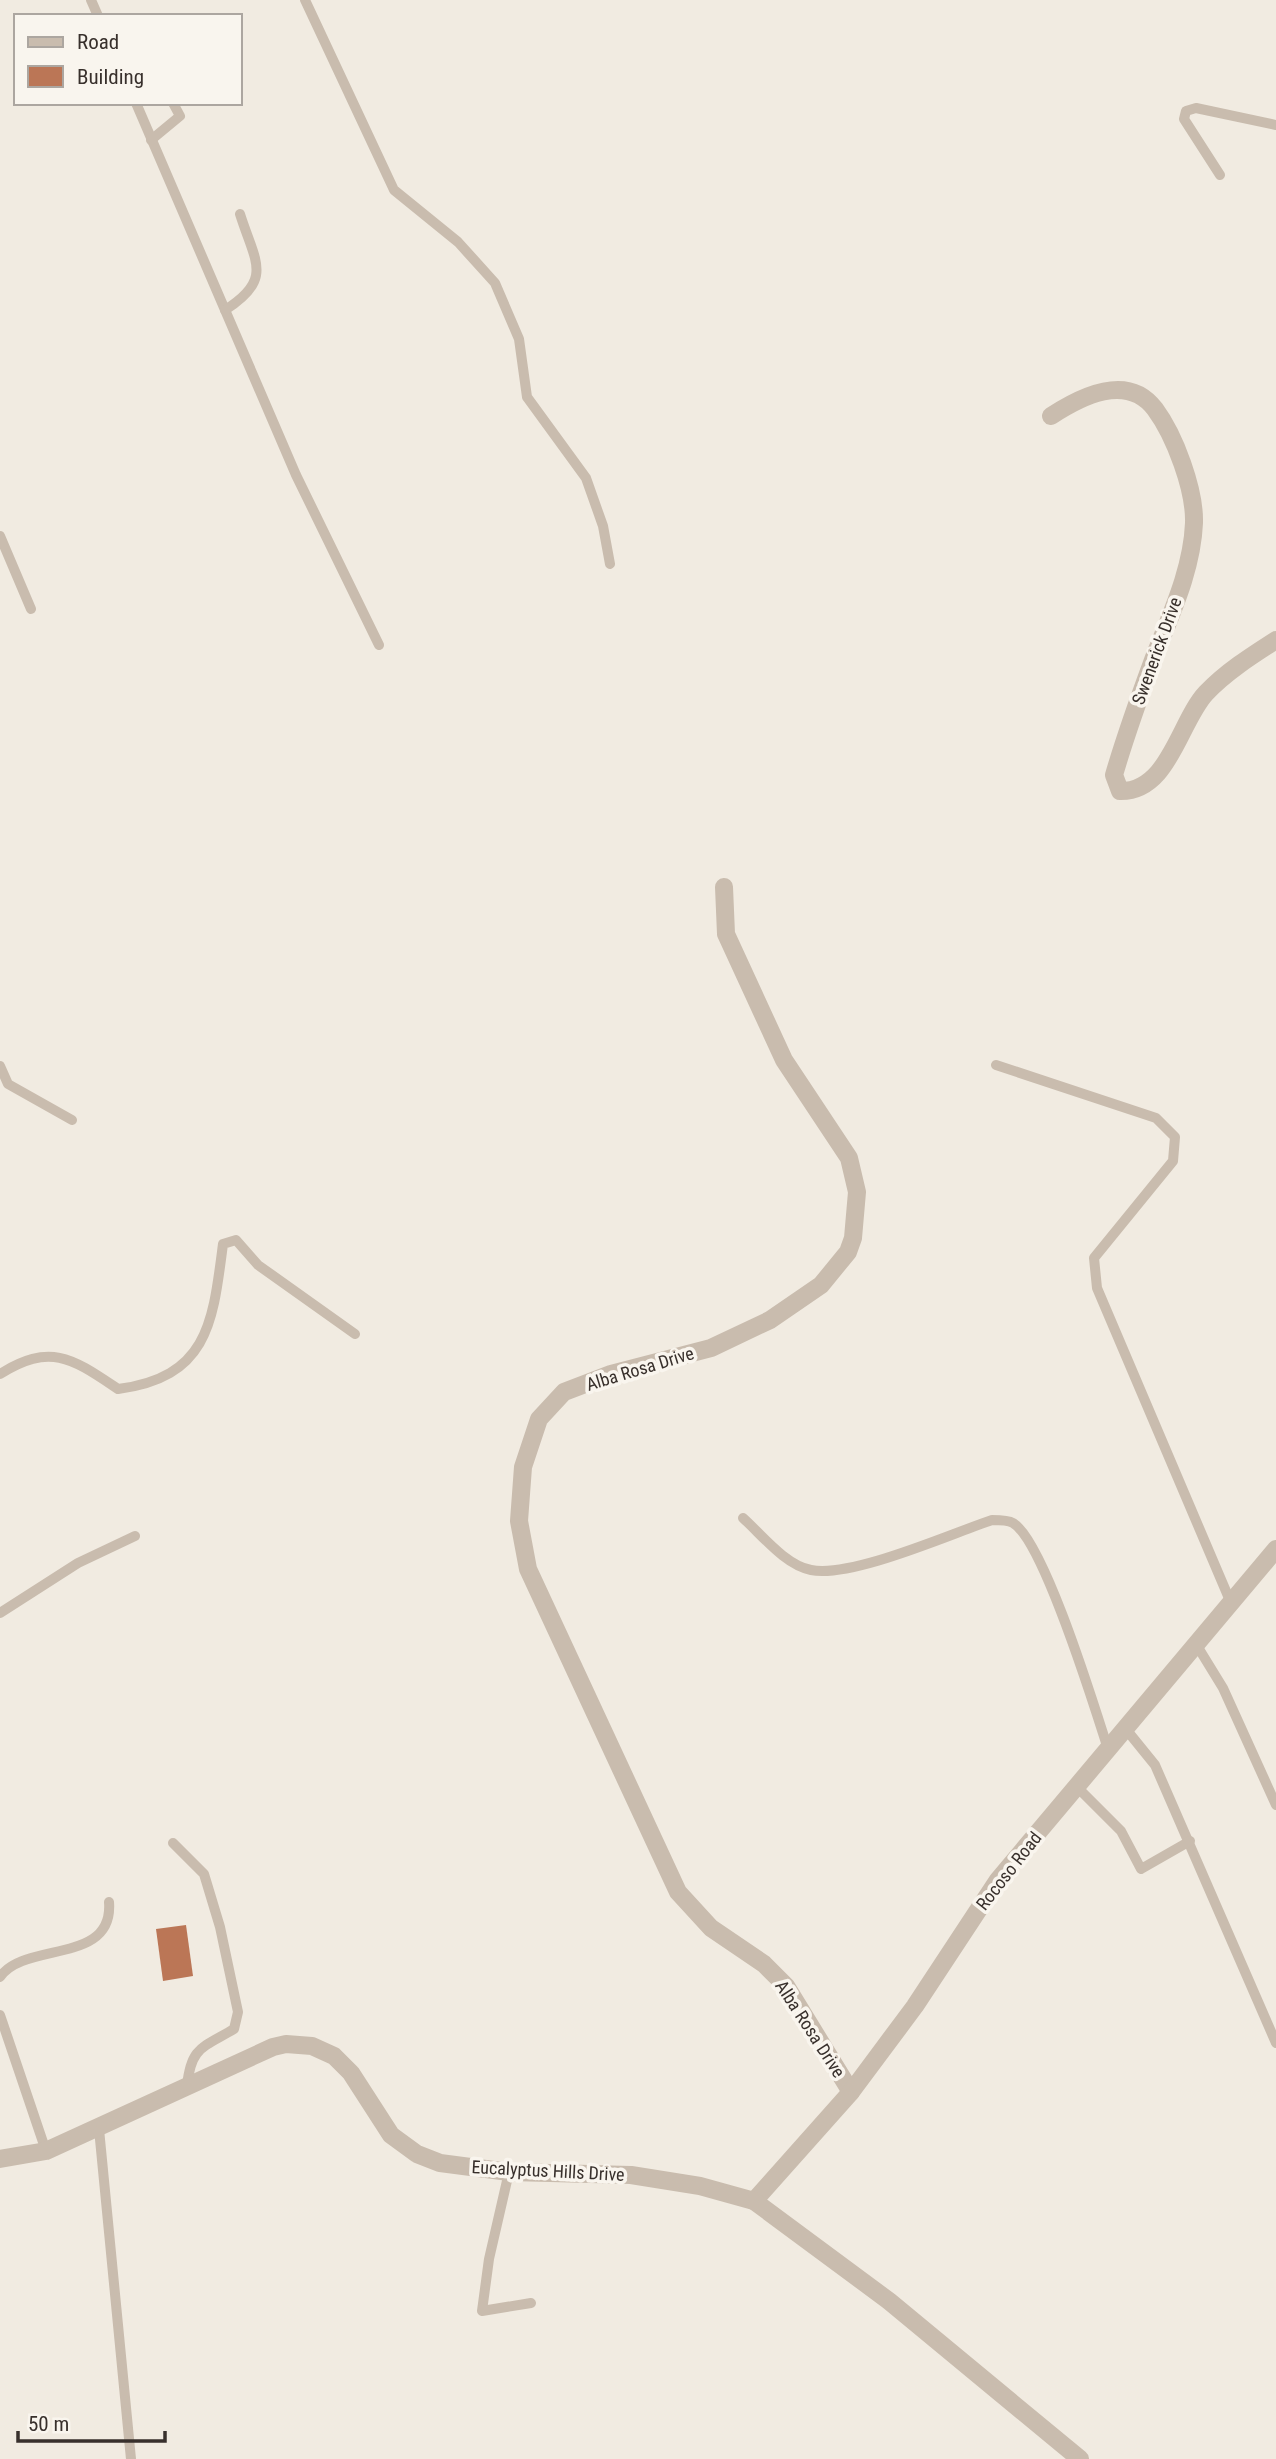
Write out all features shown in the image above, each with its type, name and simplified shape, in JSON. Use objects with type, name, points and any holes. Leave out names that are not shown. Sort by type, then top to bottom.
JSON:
[{"type":"street","name":"Swenerick Drive","points":[[1051,416],[1091,393],[1115,389],[1137,394],[1152,405],[1171,435],[1186,482],[1194,520],[1190,553],[1180,590],[1114,775],[1120,790],[1135,791],[1156,774],[1205,695],[1242,662],[1276,640]]},
{"type":"street","name":"Alba Rosa Drive","points":[[724,887],[726,934],[784,1060],[849,1158],[857,1192],[853,1238],[848,1252],[821,1285],[770,1320],[711,1348],[611,1374],[564,1392],[539,1419],[523,1467],[519,1521],[527,1569],[678,1892],[711,1928],[764,1964],[786,1986],[851,2092]]},
{"type":"street","name":"Rocoso Road","points":[[754,2201],[851,2092],[915,2006],[998,1880],[1276,1549]]},
{"type":"street","name":"Eucalyptus Hills Drive","points":[[0,2159],[46,2151],[273,2047],[312,2046],[344,2064],[391,2135],[410,2150],[440,2163],[509,2172],[631,2175],[700,2186],[754,2201],[889,2301],[1080,2459]]},
{"type":"lane","points":[[305,0],[394,190],[458,242],[495,283],[519,339],[527,397],[586,478],[603,526],[610,564]]},
{"type":"lane","points":[[136,105],[296,475],[379,645]]},
{"type":"lane","points":[[151,140],[180,116],[174,105]]},
{"type":"lane","points":[[1220,175],[1184,119],[1186,111],[1196,108],[1276,125]]},
{"type":"lane","points":[[225,310],[247,296],[256,283],[257,271],[240,214]]},
{"type":"lane","points":[[0,536],[31,609]]},
{"type":"lane","points":[[996,1065],[1156,1118],[1175,1137],[1173,1161],[1094,1258],[1097,1288],[1231,1603]]},
{"type":"lane","points":[[0,1066],[8,1084],[72,1120]]},
{"type":"lane","points":[[0,1374],[29,1358],[51,1355],[75,1361],[118,1389],[162,1378],[198,1348],[210,1325],[223,1244],[236,1240],[258,1265],[355,1334]]},
{"type":"lane","points":[[743,1518],[790,1561],[811,1570],[846,1570],[992,1520],[1012,1522],[1025,1535],[1069,1627],[1108,1749]]},
{"type":"lane","points":[[0,1613],[78,1563],[135,1536]]},
{"type":"lane","points":[[1196,1644],[1223,1688],[1276,1805]]},
{"type":"lane","points":[[1125,1728],[1155,1765],[1276,2043]]},
{"type":"lane","points":[[1077,1788],[1121,1831],[1141,1869],[1190,1841]]},
{"type":"lane","points":[[173,1843],[204,1874],[220,1927],[238,2012],[234,2029],[200,2049],[190,2061],[187,2086]]},
{"type":"lane","points":[[0,1977],[17,1962],[54,1955],[96,1938],[110,1914],[109,1902]]},
{"type":"lane","points":[[0,2015],[46,2151]]},
{"type":"lane","points":[[99,2129],[131,2459]]},
{"type":"lane","points":[[509,2172],[489,2259],[482,2311],[531,2303]]},
{"type":"building","points":[[186,1925],[193,1976],[163,1981],[156,1929]]}]
